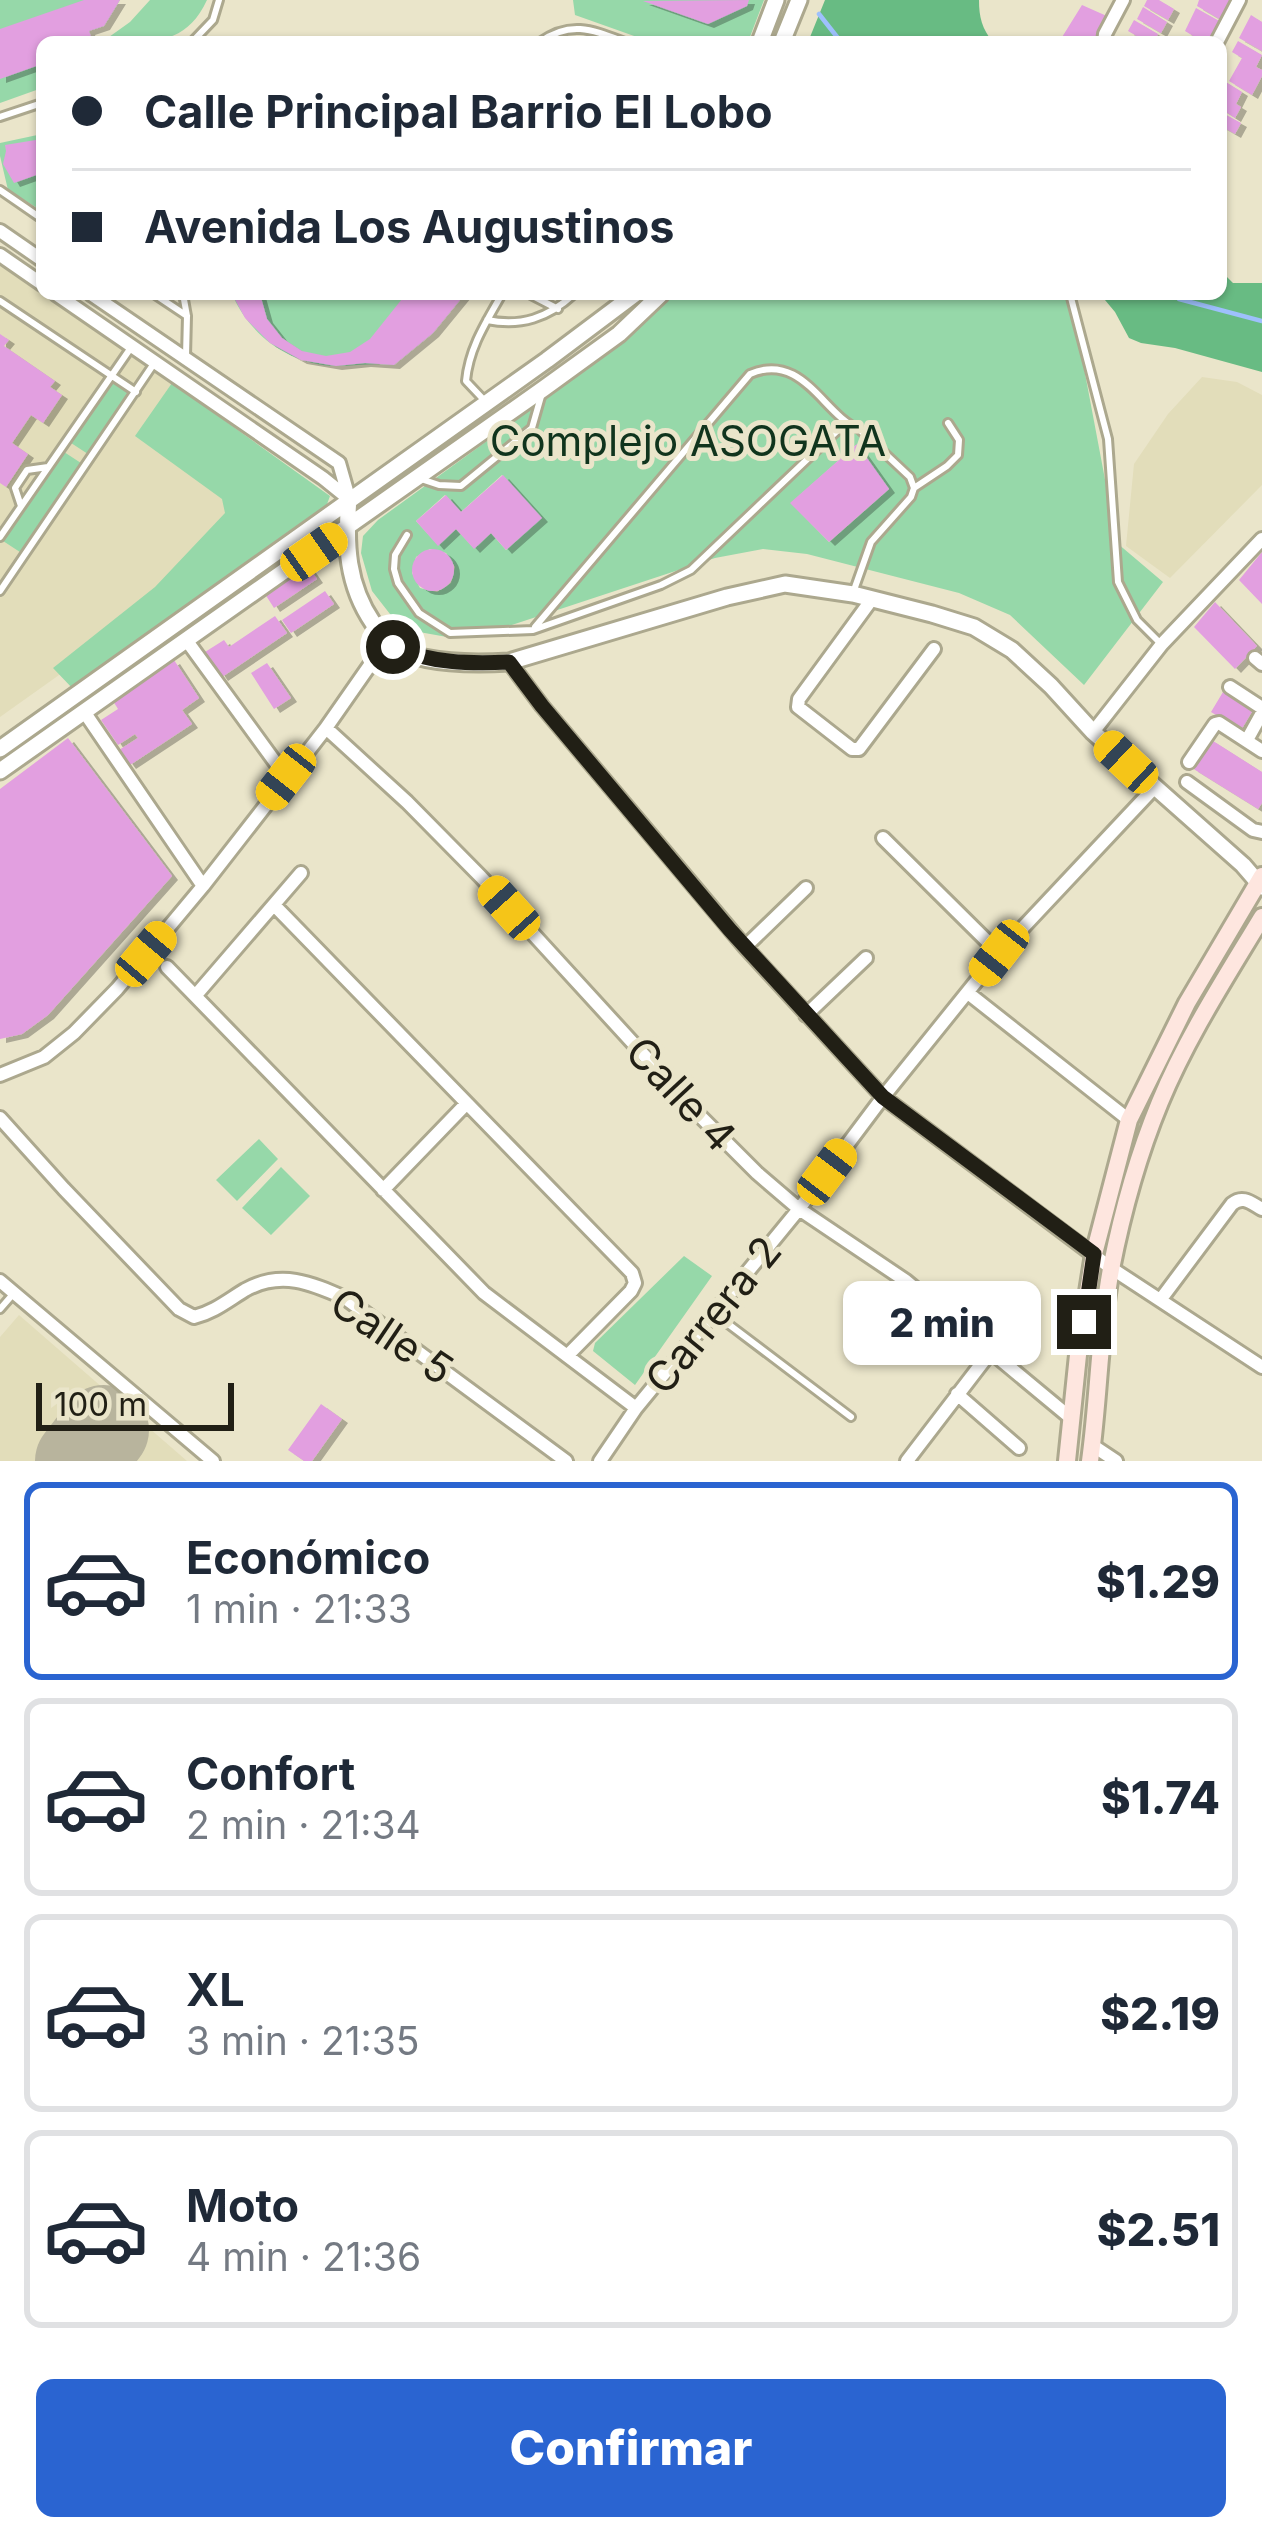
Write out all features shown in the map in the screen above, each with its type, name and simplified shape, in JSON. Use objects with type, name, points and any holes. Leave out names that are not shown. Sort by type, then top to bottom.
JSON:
[{"type":"main road","points":[[1067,1461],[1094,1254],[1129,1120],[1177,1023],[1261,882]]},
{"type":"main road","points":[[1091,1453],[1098,1350],[1112,1268],[1142,1150],[1160,1100],[1196,1028],[1262,917]]},
{"type":"street","points":[[762,36],[776,0]]},
{"type":"street","points":[[784,36],[799,0]]},
{"type":"street","points":[[1105,36],[1124,0]]},
{"type":"street","points":[[1220,36],[1239,0]]},
{"type":"street","points":[[0,231],[36,256]]},
{"type":"street","points":[[0,255],[36,280]]},
{"type":"street","points":[[65,300],[350,499]]},
{"type":"street","points":[[99,300],[339,464],[350,499],[347,557],[357,593],[386,642],[428,658],[476,664],[509,662],[706,602],[785,584],[872,599],[974,627],[1012,650],[1093,732],[1261,882]]},
{"type":"street","points":[[0,749],[626,300]]},
{"type":"street","points":[[0,771],[543,389],[619,334],[655,300]]},
{"type":"street","points":[[132,346],[142,331]]},
{"type":"street","points":[[155,362],[166,346]]},
{"type":"street","points":[[1093,732],[1162,644],[1262,538]]},
{"type":"street","points":[[872,599],[799,699],[798,707],[859,749],[934,649]]},
{"type":"street","points":[[187,641],[286,777]]},
{"type":"street","points":[[0,1075],[44,1057],[74,1034],[117,989],[326,728],[386,642]]},
{"type":"street","points":[[509,662],[745,947],[883,1097],[1112,1268],[1262,1367]]},
{"type":"street","points":[[1231,687],[1262,710],[1246,740]]},
{"type":"street","points":[[85,712],[203,886]]},
{"type":"street","points":[[1189,762],[1215,724],[1223,724],[1262,751]]},
{"type":"street","name":"Calle 4","points":[[326,728],[481,877],[757,1173],[799,1209],[905,1281],[1072,1419]]},
{"type":"street","points":[[1187,782],[1262,832]]},
{"type":"street","name":"Carrera 2","points":[[600,1461],[636,1408],[999,953],[1155,787]]},
{"type":"street","points":[[883,838],[999,953]]},
{"type":"street","points":[[196,995],[302,873]]},
{"type":"street","points":[[745,947],[806,888]]},
{"type":"street","points":[[275,906],[632,1273],[631,1291],[567,1356]]},
{"type":"street","points":[[806,1015],[866,958]]},
{"type":"street","points":[[166,967],[484,1293],[636,1408]]},
{"type":"street","points":[[968,993],[1129,1120]]},
{"type":"street","points":[[383,1190],[466,1104]]},
{"type":"street","name":"Calle 5","points":[[0,1118],[179,1309],[194,1317],[210,1313],[249,1288],[278,1279],[309,1282],[345,1298],[566,1461]]},
{"type":"street","points":[[1161,1299],[1232,1204],[1245,1199],[1262,1209]]},
{"type":"street","points":[[0,1281],[213,1461]]},
{"type":"street","points":[[907,1461],[992,1350]]},
{"type":"street","points":[[957,1394],[1019,1448]]},
{"type":"street","points":[[1091,1453],[1116,1461]]},
{"type":"lane","points":[[198,36],[213,20],[219,0]]},
{"type":"lane","points":[[549,36],[589,28],[610,36]]},
{"type":"lane","points":[[0,117],[36,106]]},
{"type":"lane","points":[[0,190],[36,215]]},
{"type":"lane","points":[[163,300],[187,316]]},
{"type":"lane","points":[[184,300],[186,360]]},
{"type":"lane","points":[[485,402],[466,381],[467,363],[499,300]]},
{"type":"lane","points":[[541,300],[558,309]]},
{"type":"lane","points":[[487,320],[515,325],[558,309],[568,300]]},
{"type":"lane","points":[[1072,300],[1108,439],[1118,582],[1137,620],[1162,644]]},
{"type":"lane","points":[[0,301],[136,392]]},
{"type":"lane","points":[[0,537],[132,346]]},
{"type":"lane","points":[[0,591],[155,362]]},
{"type":"lane","points":[[533,630],[750,374],[760,369],[776,369],[798,378],[820,394],[910,477],[914,488]]},
{"type":"lane","points":[[418,478],[461,486],[532,428],[543,389]]},
{"type":"lane","points":[[853,594],[871,542],[914,488],[958,454],[959,440],[948,423]]},
{"type":"lane","points":[[407,535],[395,555],[394,569],[418,613],[450,633],[533,630],[691,570],[838,430],[849,425]]},
{"type":"lane","points":[[21,506],[15,488],[27,470],[48,467]]},
{"type":"lane","points":[[0,1309],[14,1293]]},
{"type":"lane","points":[[715,1314],[851,1417]]},
{"type":"shaded area","points":[[0,264],[36,289],[36,300],[53,300],[318,491],[0,717]]},
{"type":"shaded area","points":[[1202,377],[1237,382],[1262,395],[1262,485],[1170,578],[1126,546],[1134,464],[1168,414]]},
{"type":"shaded area","points":[[19,1315],[187,1461],[0,1461],[0,1337]]},
{"type":"green space","points":[[0,0],[120,0],[104,26],[89,31],[91,36],[36,36],[36,90],[0,103]]},
{"type":"green space","points":[[150,0],[207,0],[188,27],[171,36],[110,36]]},
{"type":"green space","points":[[573,0],[764,0],[750,36],[634,36],[575,15]]},
{"type":"green space","points":[[825,0],[979,0],[989,36],[810,36]]},
{"type":"green space","points":[[36,135],[36,207],[8,190],[0,143]]},
{"type":"green space","points":[[1227,277],[1233,283],[1262,283],[1262,372],[1141,343],[1129,338],[1105,300],[1227,300]]},
{"type":"green space","points":[[235,300],[460,300],[433,333],[394,365],[336,366],[303,360],[261,335]]},
{"type":"green space","name":"Complejo ASOGATA","points":[[664,300],[1071,300],[1117,543],[1163,582],[1084,685],[1010,615],[959,593],[807,554],[763,549],[715,558],[500,629],[447,637],[408,630],[372,591],[361,553],[363,536],[378,520],[604,356]],"holes":[[[856,445],[889,489],[829,542],[791,503]],[[502,475],[541,518],[506,550],[491,533],[474,548],[456,529],[438,545],[416,521],[445,495],[461,512]],[[430,549],[446,553],[455,567],[451,583],[437,592],[420,588],[412,573],[416,557]]]},
{"type":"green space","points":[[114,383],[127,390],[129,399],[91,456],[68,441]]},
{"type":"green space","points":[[172,383],[330,496],[326,507],[74,690],[53,668],[155,587],[225,513],[222,499],[135,436]]},
{"type":"green space","points":[[61,450],[84,465],[23,554],[0,539]]},
{"type":"green space","points":[[259,1139],[278,1159],[237,1201],[216,1180]]},
{"type":"green space","points":[[281,1167],[310,1196],[271,1235],[242,1208]]},
{"type":"green space","points":[[684,1256],[712,1276],[635,1385],[593,1351],[595,1343]]},
{"type":"building","points":[[84,0],[120,0],[104,26],[89,31],[91,36],[36,36],[36,66],[0,79],[0,29]]},
{"type":"building","points":[[749,0],[747,6],[708,24],[643,1]]},
{"type":"building","points":[[1147,0],[1159,0],[1174,9],[1168,20],[1144,6]]},
{"type":"building","points":[[1199,0],[1231,0],[1221,20],[1197,6]]},
{"type":"building","points":[[1082,5],[1109,17],[1098,36],[1063,36]]},
{"type":"building","points":[[1143,7],[1167,22],[1161,33],[1137,19]]},
{"type":"building","points":[[1196,8],[1221,22],[1214,36],[1185,31]]},
{"type":"building","points":[[1251,15],[1262,22],[1262,51],[1239,38]]},
{"type":"building","points":[[1134,20],[1158,34],[1137,36],[1128,31]]},
{"type":"building","points":[[1238,41],[1262,55],[1256,67],[1262,76],[1252,95],[1229,81],[1242,58],[1232,52]]},
{"type":"building","points":[[1227,83],[1242,92],[1235,118],[1227,113]]},
{"type":"building","points":[[1227,115],[1241,123],[1235,134],[1227,129]]},
{"type":"building","points":[[36,140],[36,175],[14,183],[3,164],[5,145]]},
{"type":"building","points":[[235,300],[262,300],[267,319],[282,338],[302,351],[326,356],[350,352],[370,339],[401,300],[460,300],[433,333],[394,365],[336,366],[301,360],[270,343],[245,318]]},
{"type":"building","points":[[0,334],[9,340],[4,346],[55,381],[50,387],[62,395],[43,423],[31,415],[12,443],[28,454],[6,487],[0,483]]},
{"type":"building","points":[[857,444],[889,489],[829,542],[790,503]]},
{"type":"building","points":[[503,475],[542,518],[506,550],[491,533],[474,549],[456,529],[438,546],[416,521],[446,495],[461,512]]},
{"type":"building","points":[[433,549],[448,555],[454,570],[448,585],[433,591],[418,585],[412,570],[418,555]]},
{"type":"building","points":[[1262,552],[1262,604],[1239,580]]},
{"type":"building","points":[[308,566],[317,579],[274,608],[265,594]]},
{"type":"building","points":[[325,591],[334,604],[291,633],[282,620]]},
{"type":"building","points":[[1215,602],[1257,646],[1235,669],[1194,627]]},
{"type":"building","points":[[275,616],[287,633],[222,677],[205,652],[224,640],[229,647]]},
{"type":"building","points":[[174,660],[199,698],[182,710],[192,724],[130,765],[119,750],[138,738],[135,734],[118,745],[101,720],[118,709],[113,701]]},
{"type":"building","points":[[267,663],[291,698],[274,709],[251,673]]},
{"type":"building","points":[[1223,692],[1253,710],[1241,730],[1211,712]]},
{"type":"building","points":[[68,738],[172,876],[48,1015],[22,1034],[0,1039],[0,789]]},
{"type":"building","points":[[1210,739],[1262,772],[1258,809],[1192,768]]},
{"type":"building","points":[[321,1404],[342,1419],[312,1461],[304,1461],[288,1450]]},
{"type":"waterway","points":[[819,14],[836,36]]},
{"type":"waterway","points":[[1183,300],[1262,321]]},
{"type":"runway","points":[[80,1461],[104,1430]]},
{"type":"route","points":[[393,647],[452,662],[509,662],[730,930],[883,1097],[1094,1254],[1084,1322]]}]
